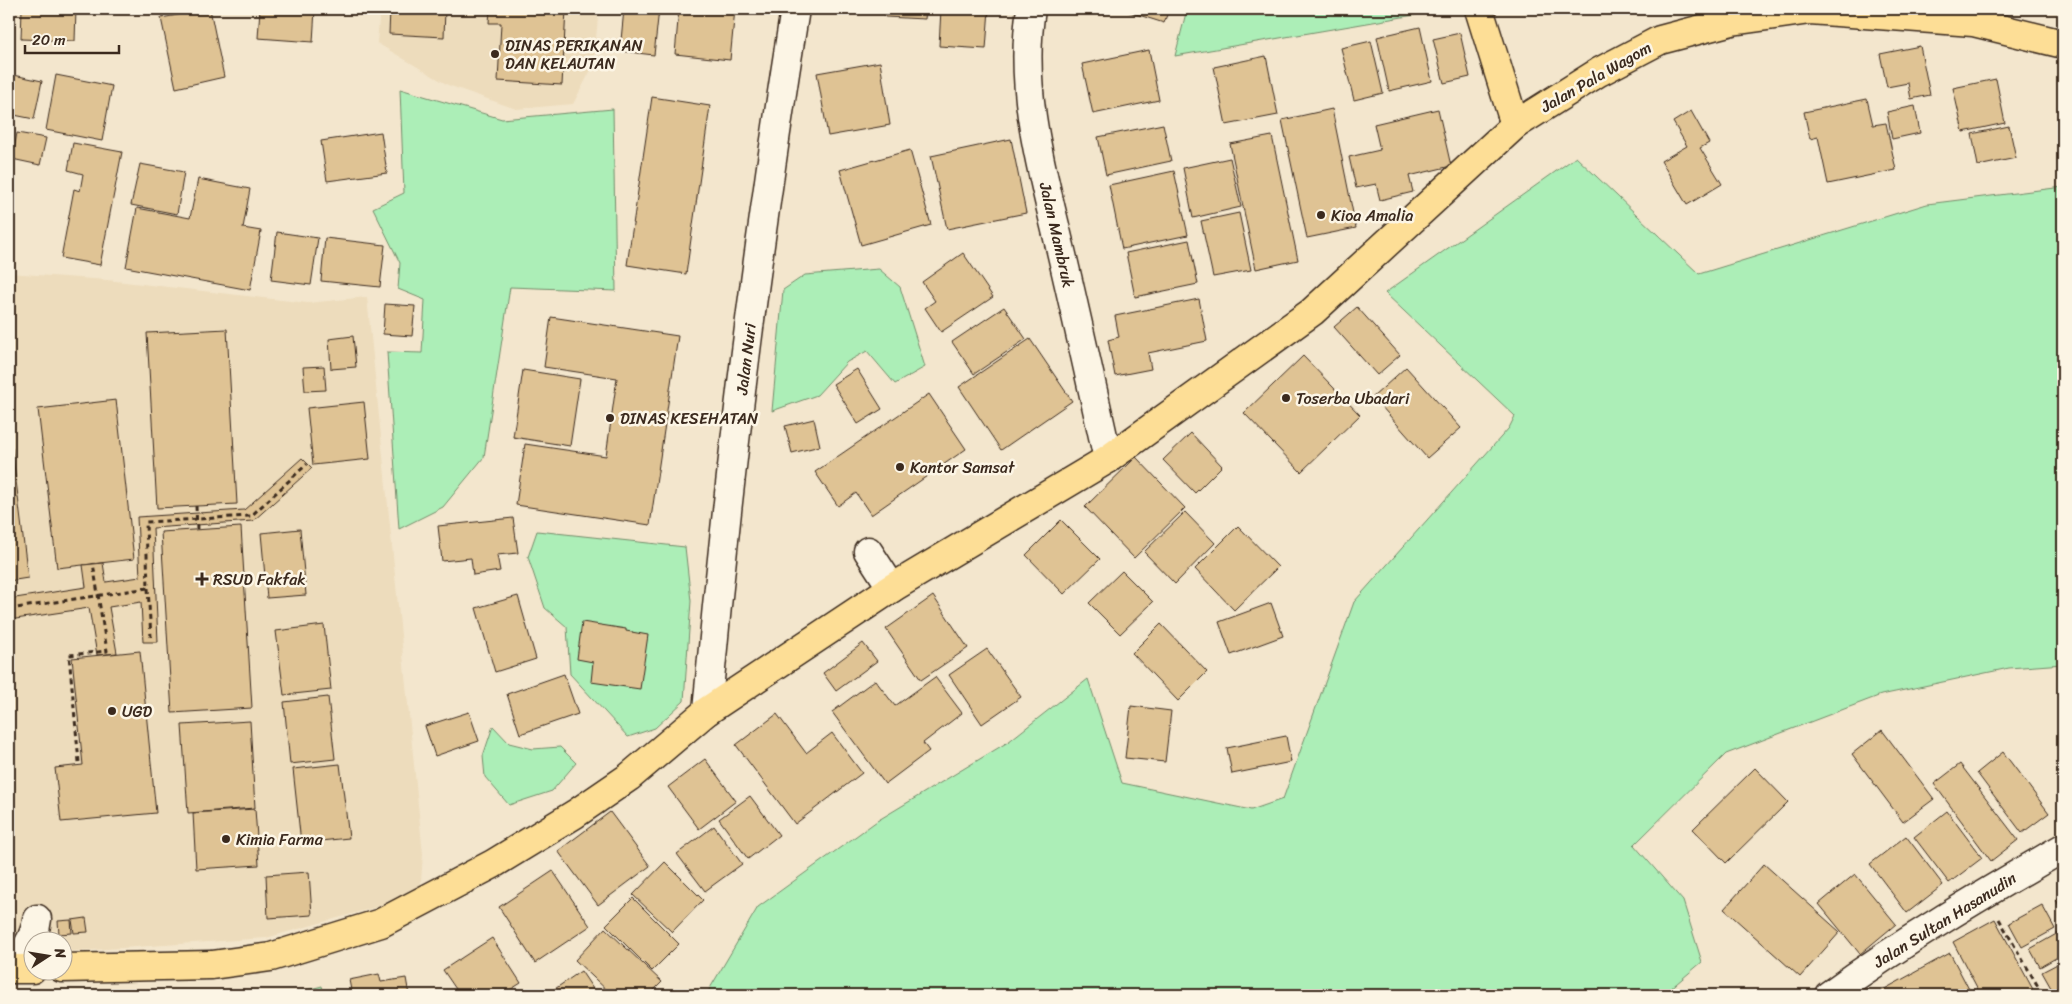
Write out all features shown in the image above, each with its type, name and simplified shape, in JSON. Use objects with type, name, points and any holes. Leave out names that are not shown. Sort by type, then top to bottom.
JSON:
[{"type":"main road","points":[[1479,9],[1514,125]]},
{"type":"main road","name":"Jalan Pala Wagom","points":[[72,968],[212,966],[271,957],[381,923],[493,864],[575,814],[629,777],[707,711],[892,588],[1108,459],[1312,312],[1514,125],[1599,72],[1660,40],[1732,21],[1775,13],[1810,10],[1973,22],[2063,44]]},
{"type":"main road","points":[[9,967],[22,968]]},
{"type":"street","name":"Jalan Nuri","points":[[707,711],[720,571],[746,356],[795,9]]},
{"type":"street","name":"Jalan Mambruk","points":[[1031,9],[1026,62],[1028,97],[1041,163],[1108,459]]},
{"type":"street","points":[[868,551],[892,588]]},
{"type":"street","name":"Jalan Sultan Hasanudin","points":[[1829,995],[1984,893],[2063,848]]},
{"type":"street","points":[[9,967],[30,942],[36,930],[36,919]]},
{"type":"path","points":[[151,637],[146,522],[251,516],[307,464]]},
{"type":"path","points":[[196,506],[197,530]]},
{"type":"path","points":[[79,762],[69,655],[106,651],[93,564]]},
{"type":"path","points":[[9,609],[148,588]]},
{"type":"path","points":[[1984,893],[2043,995]]},
{"type":"shaded area","name":"DINAS PERIKANAN DAN KELAUTAN","points":[[380,9],[599,9],[593,66],[573,104],[516,109],[448,85],[377,43]]},
{"type":"shaded area","name":"RSUD Fakfak","points":[[9,273],[107,280],[308,303],[367,297],[423,854],[420,895],[266,938],[72,951],[72,932],[22,932],[22,948],[9,955]]},
{"type":"shaded area","points":[[9,992],[91,994],[91,995],[9,995]]},
{"type":"green space","points":[[1187,9],[1449,9],[1175,56]]},
{"type":"green space","points":[[400,89],[502,119],[613,109],[616,291],[510,287],[484,457],[443,507],[399,529],[387,352],[422,353],[425,300],[398,289],[400,263],[373,208],[404,193]]},
{"type":"green space","points":[[1576,157],[1699,274],[1927,204],[2063,187],[2063,664],[2009,668],[1881,695],[1726,754],[1634,845],[1683,901],[1702,962],[1663,995],[706,995],[758,907],[877,821],[1008,742],[1088,679],[1122,783],[1251,810],[1283,799],[1354,602],[1509,428],[1515,416],[1385,293]]},
{"type":"green space","points":[[879,269],[900,287],[925,367],[895,384],[867,351],[847,362],[817,395],[772,411],[783,290],[805,275]]},
{"type":"green space","points":[[537,531],[685,547],[691,601],[684,701],[655,728],[628,737],[570,674],[567,627],[545,608],[528,557]]},
{"type":"green space","points":[[493,726],[509,743],[533,749],[560,747],[576,763],[552,791],[509,805],[485,777],[483,756]]},
{"type":"green space","points":[[322,986],[324,995],[288,995]]},
{"type":"building","points":[[22,9],[76,9],[75,41],[21,39]]},
{"type":"building","points":[[210,9],[224,77],[176,88],[161,18]]},
{"type":"building","points":[[260,9],[315,9],[313,42],[258,38]]},
{"type":"building","points":[[390,9],[445,9],[444,37],[389,34]]},
{"type":"building","points":[[490,9],[566,9],[562,85],[498,81],[501,23],[489,23]]},
{"type":"building","points":[[624,9],[659,9],[654,55],[620,51]]},
{"type":"building","points":[[679,9],[735,9],[730,60],[675,54]]},
{"type":"building","points":[[824,9],[877,9],[877,12]]},
{"type":"building","points":[[885,9],[926,9],[925,19],[885,17]]},
{"type":"building","points":[[941,9],[989,9],[986,49],[939,46]]},
{"type":"building","points":[[1120,9],[1169,9],[1164,23]]},
{"type":"building","points":[[1420,27],[1432,81],[1389,91],[1377,37]]},
{"type":"building","points":[[1460,33],[1470,77],[1444,83],[1433,39]]},
{"type":"building","points":[[1371,41],[1383,93],[1354,100],[1341,48]]},
{"type":"building","points":[[1920,46],[1930,95],[1911,99],[1908,83],[1887,87],[1880,54]]},
{"type":"building","points":[[1149,50],[1159,100],[1093,114],[1082,64]]},
{"type":"building","points":[[1266,56],[1278,115],[1226,125],[1214,67]]},
{"type":"building","points":[[880,62],[890,125],[828,136],[817,73]]},
{"type":"building","points":[[9,74],[42,81],[34,119],[9,114]]},
{"type":"building","points":[[56,75],[112,86],[102,141],[46,130]]},
{"type":"building","points":[[1996,79],[2005,123],[1963,132],[1953,88]]},
{"type":"building","points":[[652,97],[710,106],[686,274],[627,265]]},
{"type":"building","points":[[1867,99],[1873,125],[1886,123],[1896,170],[1828,184],[1818,137],[1810,139],[1804,112]]},
{"type":"building","points":[[1915,106],[1920,133],[1892,139],[1887,112]]},
{"type":"building","points":[[1332,109],[1356,228],[1307,238],[1282,120]]},
{"type":"building","points":[[1438,109],[1451,166],[1409,176],[1413,192],[1380,200],[1376,184],[1356,188],[1349,157],[1380,150],[1374,124]]},
{"type":"building","points":[[1691,111],[1709,143],[1700,148],[1722,184],[1687,205],[1661,161],[1687,146],[1673,122]]},
{"type":"building","points":[[1163,124],[1171,161],[1106,175],[1098,137]]},
{"type":"building","points":[[2009,126],[2016,158],[1978,166],[1972,134]]},
{"type":"building","points":[[381,132],[387,173],[327,181],[321,141]]},
{"type":"building","points":[[17,133],[46,138],[40,165],[12,159]]},
{"type":"building","points":[[1272,136],[1298,260],[1256,269],[1230,144]]},
{"type":"building","points":[[1011,139],[1026,213],[947,229],[931,156]]},
{"type":"building","points":[[73,143],[122,152],[100,265],[61,258],[74,189],[80,191],[83,174],[68,170]]},
{"type":"building","points":[[910,150],[931,225],[861,245],[840,170]]},
{"type":"building","points":[[1230,158],[1241,207],[1193,218],[1183,168]]},
{"type":"building","points":[[140,164],[184,172],[177,214],[131,205]]},
{"type":"building","points":[[1174,171],[1188,235],[1122,249],[1109,185]]},
{"type":"building","points":[[198,179],[250,189],[243,228],[261,231],[250,290],[126,267],[137,208],[190,218]]},
{"type":"building","points":[[9,192],[11,192],[12,230],[9,230]]},
{"type":"building","points":[[1239,213],[1251,270],[1213,277],[1201,221]]},
{"type":"building","points":[[277,232],[318,238],[311,285],[271,280]]},
{"type":"building","points":[[325,238],[385,245],[380,287],[321,281]]},
{"type":"building","points":[[1189,240],[1198,284],[1135,297],[1126,253]]},
{"type":"building","points":[[963,253],[993,297],[941,332],[925,308],[935,301],[922,282]]},
{"type":"building","points":[[1199,299],[1207,341],[1148,353],[1151,369],[1115,376],[1108,340],[1119,337],[1115,316]]},
{"type":"building","points":[[385,304],[415,306],[412,336],[383,334]]},
{"type":"building","points":[[1004,307],[1026,339],[974,374],[952,342]]},
{"type":"building","points":[[1357,307],[1400,355],[1377,375],[1334,327]]},
{"type":"building","points":[[551,317],[678,336],[650,525],[516,505],[525,444],[606,456],[617,378],[544,367]]},
{"type":"building","points":[[227,329],[237,504],[157,508],[147,333]]},
{"type":"building","points":[[353,336],[356,367],[331,369],[329,339]]},
{"type":"building","points":[[1030,339],[1072,401],[1001,450],[959,387]]},
{"type":"building","points":[[1303,356],[1360,415],[1301,472],[1244,413]]},
{"type":"building","points":[[324,366],[326,390],[305,391],[303,367]]},
{"type":"building","points":[[1406,367],[1461,428],[1427,458],[1373,397]]},
{"type":"building","points":[[857,369],[882,409],[858,424],[833,384]]},
{"type":"building","points":[[523,370],[580,379],[570,446],[513,437]]},
{"type":"building","points":[[929,394],[966,449],[871,515],[856,493],[838,506],[815,472]]},
{"type":"building","points":[[116,400],[134,559],[57,568],[38,409]]},
{"type":"building","points":[[364,402],[370,459],[313,465],[307,408]]},
{"type":"building","points":[[814,419],[820,446],[792,453],[785,426]]},
{"type":"building","points":[[1191,433],[1222,466],[1195,493],[1163,460]]},
{"type":"building","points":[[12,448],[28,578],[9,581],[9,449]]},
{"type":"building","points":[[1136,457],[1185,508],[1134,558],[1085,507]]},
{"type":"building","points":[[302,458],[312,468],[253,521],[153,528],[158,642],[143,642],[141,602],[109,607],[117,653],[97,655],[89,608],[9,620],[9,599],[86,587],[83,565],[103,563],[106,582],[140,577],[137,517],[244,510]]},
{"type":"building","points":[[1185,512],[1215,543],[1175,584],[1144,552]]},
{"type":"building","points":[[513,518],[518,553],[497,555],[500,571],[473,575],[471,558],[442,561],[438,526]]},
{"type":"building","points":[[1061,520],[1100,559],[1064,594],[1026,555]]},
{"type":"building","points":[[1238,526],[1278,567],[1234,610],[1195,569]]},
{"type":"building","points":[[241,527],[252,708],[172,713],[161,532]]},
{"type":"building","points":[[300,529],[306,595],[267,598],[261,533]]},
{"type":"building","points":[[1122,571],[1153,602],[1120,634],[1089,603]]},
{"type":"building","points":[[518,596],[536,659],[495,672],[476,608]]},
{"type":"building","points":[[933,596],[968,648],[921,680],[886,629]]},
{"type":"building","points":[[1271,603],[1283,636],[1231,655],[1219,622]]},
{"type":"building","points":[[582,622],[626,629],[626,631],[648,635],[640,689],[591,682],[593,662],[577,659]]},
{"type":"building","points":[[1161,624],[1207,672],[1178,701],[1132,653]]},
{"type":"building","points":[[324,625],[331,690],[284,695],[276,631]]},
{"type":"building","points":[[863,643],[877,661],[836,691],[823,673]]},
{"type":"building","points":[[987,649],[1021,697],[982,724],[949,675]]},
{"type":"building","name":"UGD","points":[[140,651],[156,813],[61,822],[55,768],[83,765],[72,658]]},
{"type":"building","points":[[564,674],[578,714],[520,734],[507,694]]},
{"type":"building","points":[[935,677],[962,713],[923,743],[929,751],[885,784],[832,712],[875,680],[895,706]]},
{"type":"building","points":[[328,697],[335,759],[290,764],[284,702]]},
{"type":"building","points":[[1131,706],[1171,711],[1165,762],[1125,758]]},
{"type":"building","points":[[469,712],[479,741],[435,756],[425,726]]},
{"type":"building","points":[[777,714],[806,753],[832,733],[862,773],[795,824],[736,745]]},
{"type":"building","points":[[250,721],[255,808],[188,813],[182,725]]},
{"type":"building","points":[[1882,730],[1934,799],[1903,822],[1852,754]]},
{"type":"building","points":[[1286,736],[1291,762],[1232,774],[1227,748]]},
{"type":"building","points":[[2003,752],[2049,813],[2022,833],[1977,773]]},
{"type":"building","points":[[705,759],[736,801],[699,829],[668,787]]},
{"type":"building","points":[[340,764],[349,838],[301,843],[293,769]]},
{"type":"building","points":[[1960,764],[2018,840],[1991,861],[1934,784]]},
{"type":"building","points":[[1755,768],[1788,802],[1726,863],[1693,829]]},
{"type":"building","points":[[750,796],[779,835],[748,859],[719,819]]},
{"type":"building","name":"Kimia Farma","points":[[255,809],[259,865],[196,869],[193,813]]},
{"type":"building","points":[[1947,811],[1982,858],[1949,883],[1914,837]]},
{"type":"building","points":[[610,812],[650,866],[598,905],[558,851]]},
{"type":"building","points":[[714,826],[742,864],[705,891],[677,854]]},
{"type":"building","points":[[1906,836],[1943,885],[1907,913],[1870,864]]},
{"type":"building","points":[[665,862],[703,900],[672,932],[633,895]]},
{"type":"building","points":[[1764,864],[1840,932],[1800,977],[1724,909]]},
{"type":"building","points":[[553,871],[590,926],[535,963],[499,907]]},
{"type":"building","points":[[309,872],[312,915],[268,918],[266,875]]},
{"type":"building","points":[[1855,874],[1896,924],[1860,954],[1819,904]]},
{"type":"building","points":[[2063,895],[2063,916],[2056,899]]},
{"type":"building","points":[[633,898],[679,944],[652,971],[606,925]]},
{"type":"building","points":[[2042,905],[2055,929],[2022,947],[2009,923]]},
{"type":"building","points":[[86,918],[88,932],[74,933],[72,920]]},
{"type":"building","points":[[1995,919],[2036,995],[1981,995],[1953,942]]},
{"type":"building","points":[[71,920],[72,932],[59,932],[58,921]]},
{"type":"building","points":[[605,928],[662,982],[649,995],[612,995],[575,960]]},
{"type":"building","points":[[2060,932],[2063,939],[2063,954],[2040,967],[2030,949]]},
{"type":"building","points":[[492,938],[521,983],[502,995],[460,995],[443,970]]},
{"type":"building","points":[[1950,953],[1972,995],[1884,995],[1881,991]]},
{"type":"building","points":[[2063,961],[2063,995],[2055,995],[2042,972]]},
{"type":"building","points":[[581,971],[597,995],[546,995]]},
{"type":"building","points":[[379,974],[381,982],[406,978],[409,995],[352,995],[349,980]]},
{"type":"building","points":[[1863,984],[1871,995],[1848,995]]},
{"type":"place","name":"DINAS PERIKANAN DAN KELAUTAN","points":[[495,54]]},
{"type":"place","name":"Kioa Amalia","points":[[1321,215]]},
{"type":"place","name":"Toserba Ubadari","points":[[1286,398]]},
{"type":"place","name":"DINAS KESEHATAN","points":[[610,418]]},
{"type":"place","name":"Kantor Samsat","points":[[900,467]]},
{"type":"place","name":"RSUD Fakfak","points":[[202,579]]},
{"type":"place","name":"UGD","points":[[112,711]]},
{"type":"place","name":"Kimia Farma","points":[[226,839]]}]
